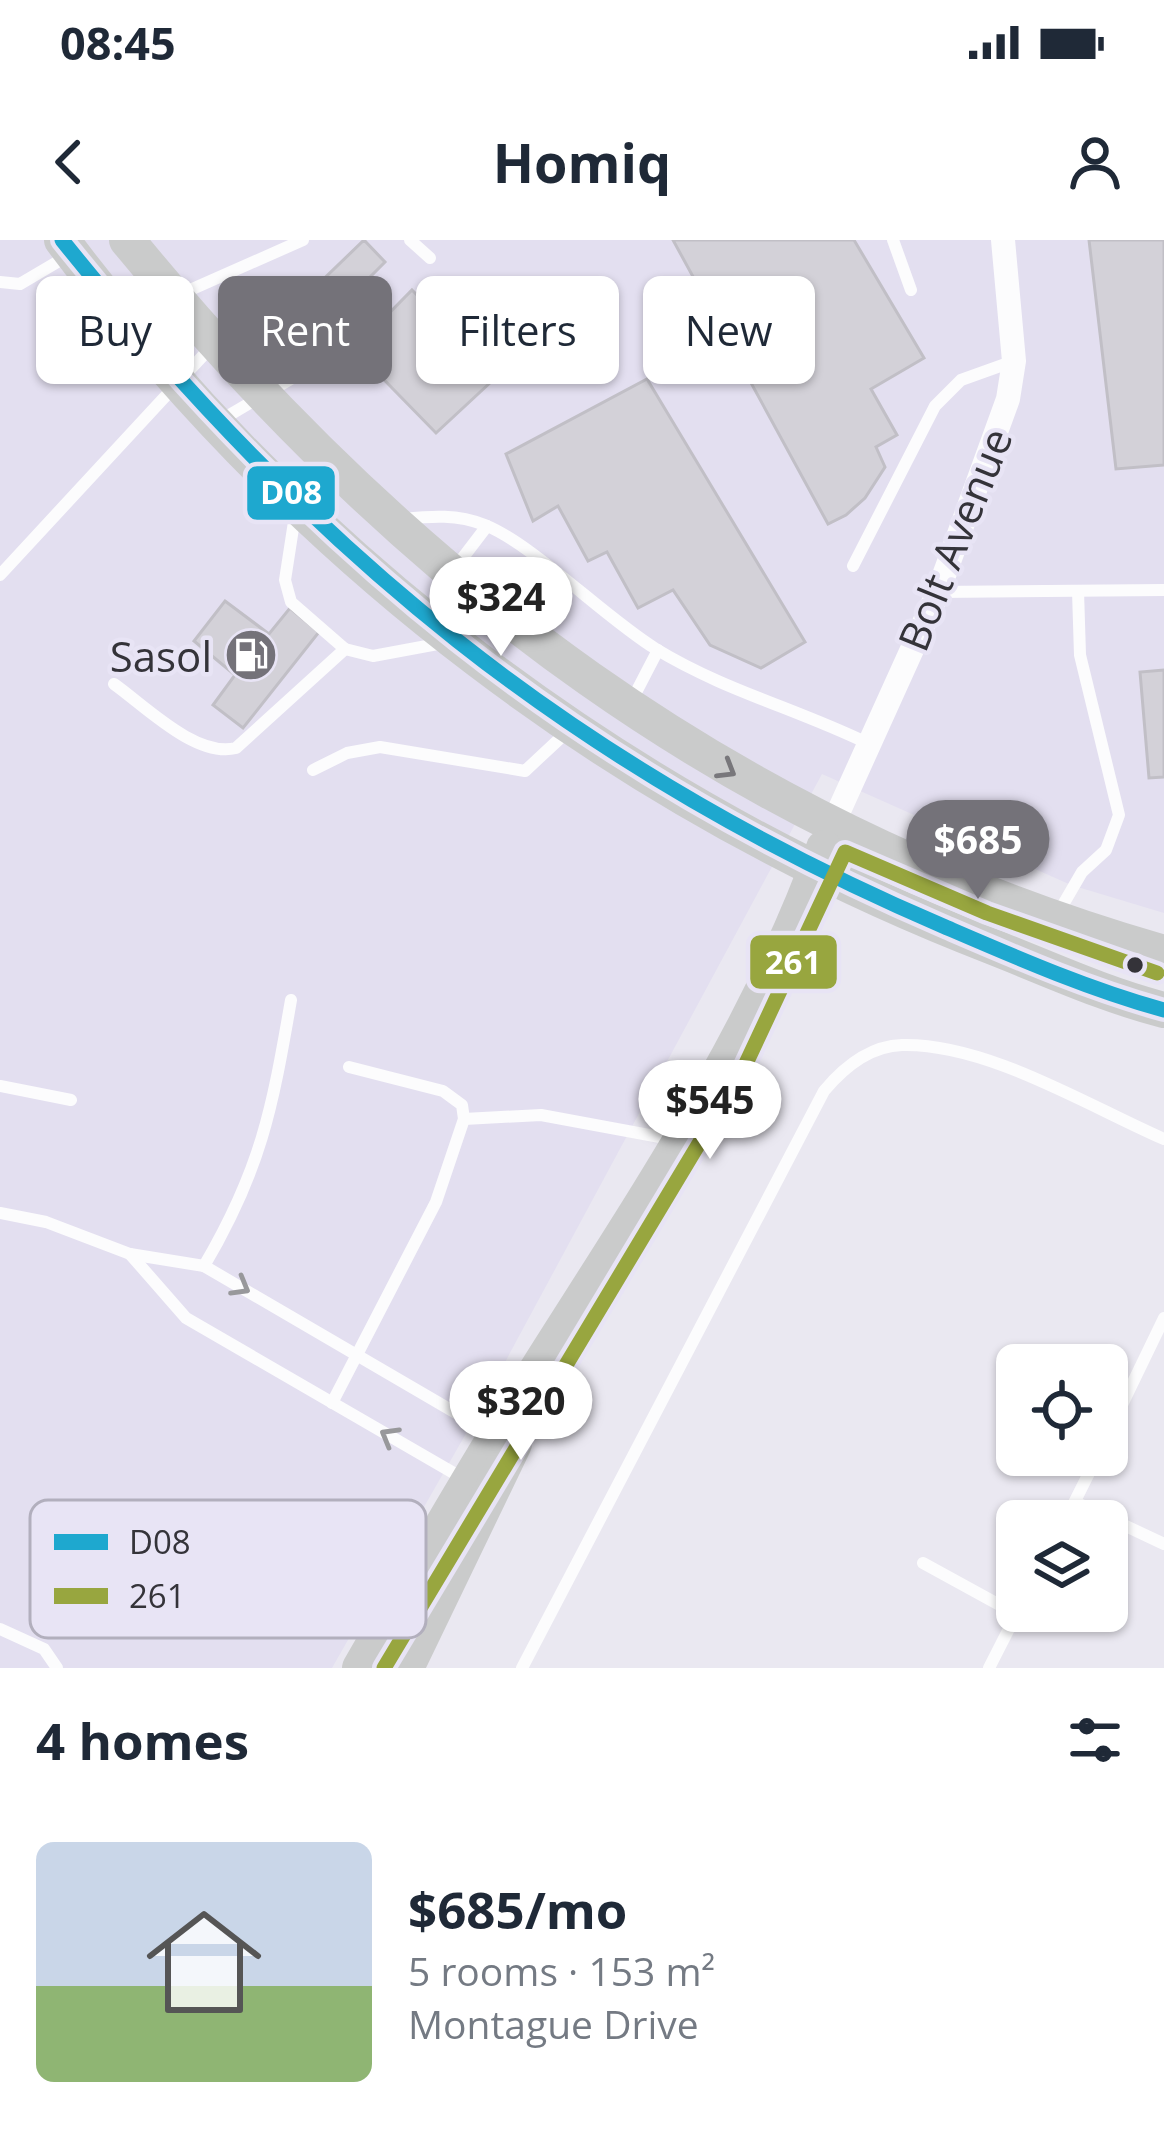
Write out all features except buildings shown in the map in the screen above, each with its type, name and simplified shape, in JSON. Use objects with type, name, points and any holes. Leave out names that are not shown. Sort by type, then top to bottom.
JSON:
[{"type":"main road","points":[[133,242],[158,276]]},
{"type":"main road","points":[[67,247],[91,276]]},
{"type":"main road","points":[[194,322],[264,398],[391,520],[452,573],[628,708],[762,792],[1057,916],[1164,953]]},
{"type":"main road","points":[[181,384],[296,507],[450,641],[569,729],[742,834],[816,871],[968,937],[1164,1010]]},
{"type":"main road","points":[[426,1619],[479,1489],[504,1441],[628,1226],[730,1062],[833,824]]},
{"type":"main road","points":[[426,1569],[479,1489]]},
{"type":"main road","points":[[360,1668],[380,1638]]},
{"type":"main road","points":[[406,1668],[418,1638]]},
{"type":"street","name":"Bolt Avenue","points":[[833,824],[938,592],[994,446],[1014,361],[1003,240]]},
{"type":"lane","points":[[194,289],[303,240]]},
{"type":"lane","points":[[410,240],[430,258]]},
{"type":"lane","points":[[893,240],[911,290]]},
{"type":"lane","points":[[0,282],[20,284],[67,247]]},
{"type":"lane","points":[[194,365],[213,345]]},
{"type":"lane","points":[[853,566],[935,406],[962,380],[1014,361]]},
{"type":"lane","points":[[0,575],[175,384]]},
{"type":"lane","points":[[214,423],[286,384]]},
{"type":"lane","points":[[296,507],[286,547],[285,592],[345,649],[374,656],[450,641]]},
{"type":"lane","points":[[391,520],[440,516],[487,526],[658,650],[718,684],[867,743]]},
{"type":"lane","points":[[452,573],[487,526]]},
{"type":"lane","points":[[938,592],[1164,590]]},
{"type":"lane","points":[[1057,916],[1082,872],[1106,850],[1118,815],[1080,655],[1078,591]]},
{"type":"lane","points":[[114,684],[189,736],[222,752],[236,748],[345,649]]},
{"type":"lane","points":[[628,708],[658,650]]},
{"type":"lane","points":[[314,770],[347,753],[380,747],[525,772],[569,729]]},
{"type":"lane","points":[[204,1266],[248,1186],[266,1135],[291,1000]]},
{"type":"lane","points":[[522,1668],[824,1091],[840,1071],[858,1058],[901,1045],[945,1052],[1045,1083],[1164,1139]]},
{"type":"lane","points":[[332,1402],[436,1202],[464,1119],[462,1105],[443,1091],[349,1066]]},
{"type":"lane","points":[[0,1086],[71,1100]]},
{"type":"lane","points":[[464,1119],[541,1115],[680,1142]]},
{"type":"lane","points":[[0,1214],[46,1222],[130,1254],[204,1266],[504,1441]]},
{"type":"lane","points":[[130,1254],[185,1318],[479,1489]]},
{"type":"lane","points":[[1128,1393],[1164,1318]]},
{"type":"lane","points":[[1128,1527],[1164,1544]]},
{"type":"lane","points":[[922,1563],[996,1601]]},
{"type":"lane","points":[[0,1629],[44,1649],[57,1668]]},
{"type":"lane","points":[[989,1668],[1007,1632]]},
{"type":"shaded area","points":[[0,240],[1164,240],[1164,913],[1071,885],[822,774],[426,1504],[30,1500],[30,1638],[349,1638],[332,1668],[0,1668]]},
{"type":"transit line","name":"D08","points":[[62,240],[253,457],[353,553],[458,641],[567,722],[684,796],[809,864],[1025,961],[1164,1010]]},
{"type":"transit line","name":"261","points":[[426,1598],[742,1072],[845,852],[987,913],[1157,973]]},
{"type":"transit line","name":"261","points":[[384,1668],[402,1638]]},
{"type":"place","name":"Sasol","points":[[251,655]]}]
